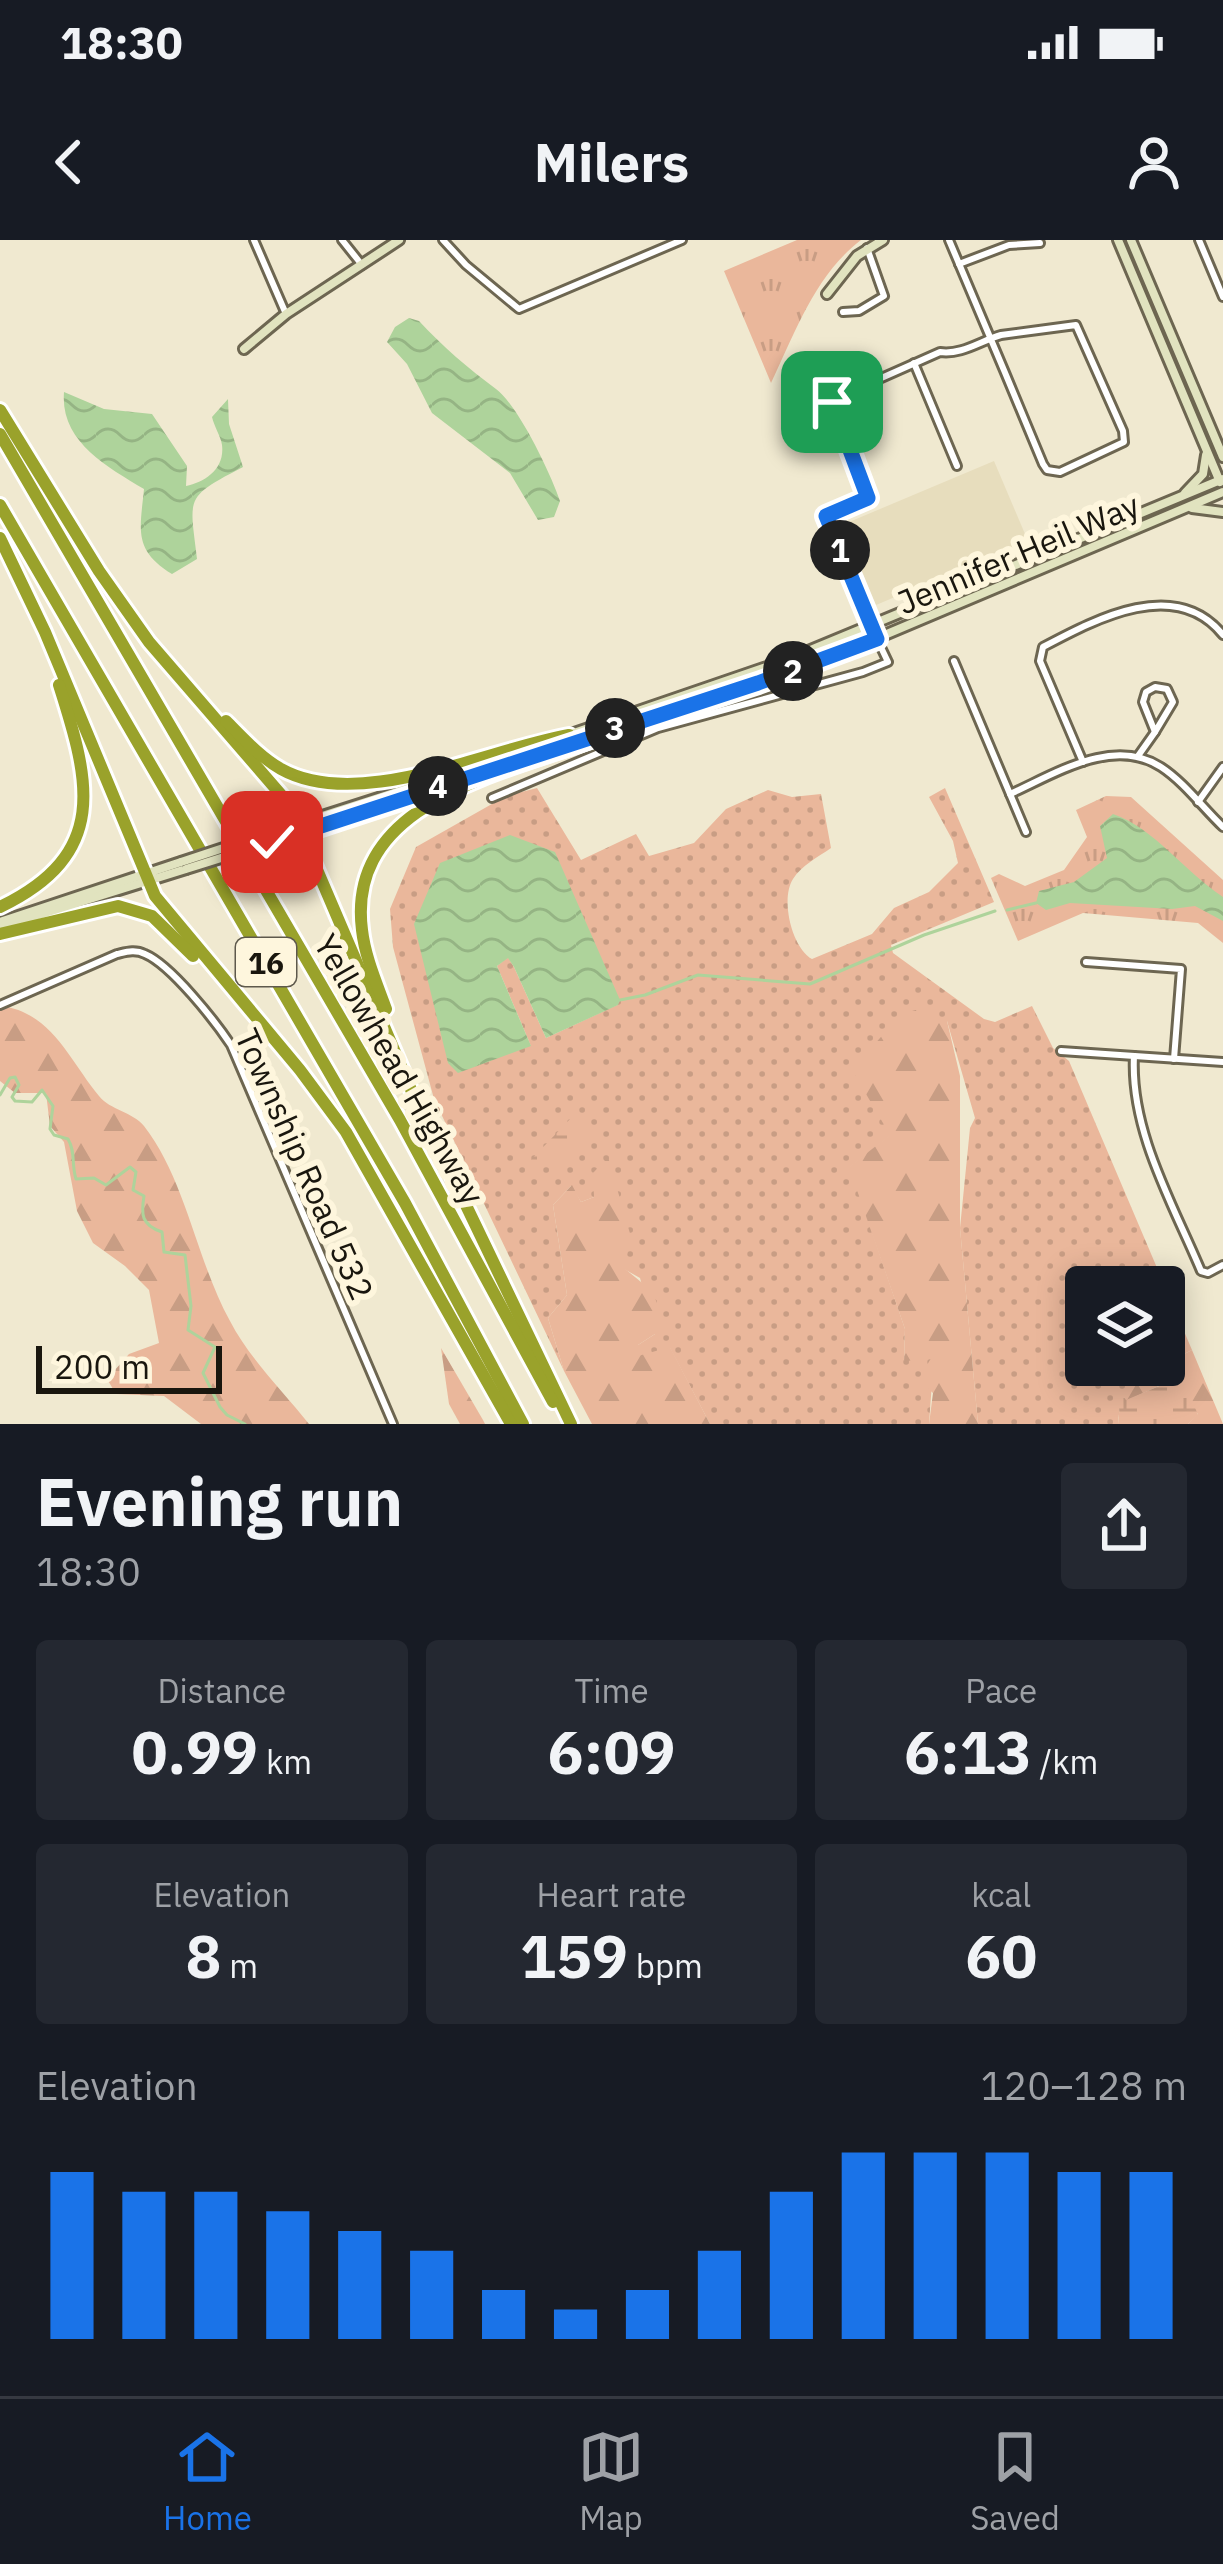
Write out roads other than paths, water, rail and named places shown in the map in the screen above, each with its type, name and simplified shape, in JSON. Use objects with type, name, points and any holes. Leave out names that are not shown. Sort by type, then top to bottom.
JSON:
[{"type":"highway","points":[[0,410],[99,572],[149,642],[290,803],[405,1074],[568,1424]]},
{"type":"highway","name":"Yellowhead Highway","points":[[0,434],[400,1120],[568,1424]]},
{"type":"highway","name":"Yellowhead Highway","points":[[0,505],[405,1203],[523,1424]]},
{"type":"highway","points":[[0,538],[166,914],[260,1022],[346,1132],[511,1424]]},
{"type":"highway","points":[[0,907],[31,891],[53,871],[83,816],[83,768],[45,632]]},
{"type":"highway","points":[[149,642],[266,759],[322,784],[378,783],[569,735]]},
{"type":"highway","points":[[405,1074],[362,932],[362,894],[378,850],[402,820],[436,799],[631,725]]},
{"type":"highway","points":[[0,928],[100,908],[140,910],[158,921],[260,1022]]},
{"type":"main road","points":[[244,349],[286,314],[399,240]]},
{"type":"main road","points":[[827,294],[846,267],[883,240]]},
{"type":"main road","points":[[1118,240],[1222,485]]},
{"type":"main road","points":[[1131,240],[1223,457]]},
{"type":"main road","points":[[1179,498],[1203,474],[1206,448]]},
{"type":"main road","name":"Jennifer Heil Way","points":[[301,828],[722,684],[872,627],[1179,498],[1222,485]]},
{"type":"main road","name":"Jennifer Heil Way","points":[[301,828],[631,725],[877,639],[1185,508],[1222,485]]},
{"type":"main road","points":[[1185,508],[1223,512]]},
{"type":"main road","points":[[826,516],[877,639]]},
{"type":"main road","points":[[0,928],[301,828]]},
{"type":"street","points":[[254,240],[286,314]]},
{"type":"street","points":[[342,240],[363,266]]},
{"type":"street","points":[[443,240],[519,309],[682,240]]},
{"type":"street","points":[[826,516],[868,498],[832,402],[940,352],[954,354],[990,338],[1076,325],[1124,431],[1124,442],[1050,473],[990,338],[949,240]]},
{"type":"street","points":[[1199,240],[1223,297]]},
{"type":"street","points":[[959,264],[1010,245],[1040,243]]},
{"type":"street","points":[[843,313],[860,311],[884,296],[867,248]]},
{"type":"street","points":[[914,363],[957,466]]},
{"type":"street","points":[[1083,762],[1040,661],[1043,646],[1135,607],[1160,603],[1201,615],[1223,634]]},
{"type":"street","name":"Jennifer Heil Way","points":[[492,798],[658,728],[843,679],[888,662],[877,639]]},
{"type":"street","points":[[954,661],[1026,832]]},
{"type":"street","points":[[1138,756],[1155,732],[1172,703],[1170,692],[1161,686],[1150,688],[1142,702],[1155,732]]},
{"type":"street","points":[[1010,794],[1083,762],[1138,756],[1166,770],[1223,826]]},
{"type":"street","points":[[1198,802],[1223,767]]},
{"type":"street","name":"Township Road 532","points":[[0,1005],[116,954],[136,951],[155,960],[212,1016],[231,1045],[393,1424]]},
{"type":"street","points":[[1086,962],[1181,969],[1174,1059]]},
{"type":"street","points":[[1060,1051],[1223,1062]]},
{"type":"street","points":[[1134,1056],[1139,1111],[1148,1144],[1201,1271],[1208,1274],[1223,1265]]},
{"type":"water","points":[[409,318],[419,321],[514,409],[560,501],[554,517],[538,520],[510,473],[432,413],[407,364],[387,342],[395,327]]},
{"type":"water","points":[[64,392],[104,409],[152,414],[187,466],[186,486],[207,478],[220,461],[222,445],[212,417],[228,399],[229,424],[243,467],[200,493],[195,501],[197,559],[172,574],[151,556],[142,538],[144,489],[101,461],[78,438],[69,425]]},
{"type":"water","points":[[1113,814],[1142,829],[1223,897],[1223,921],[1195,906],[1070,903],[1046,910],[1036,903],[1039,891],[1074,882],[1107,858],[1100,826]]},
{"type":"water","points":[[510,835],[555,852],[620,1000],[546,1038],[508,958],[497,966],[531,1046],[458,1073],[448,1063],[414,924],[440,863]]},
{"type":"waterway","points":[[1007,910],[1036,903]]},
{"type":"waterway","points":[[620,1000],[698,975],[810,984],[924,935],[995,911]]},
{"type":"waterway","points":[[0,1095],[15,1077],[19,1085],[12,1097],[15,1101],[32,1102],[42,1090],[53,1106],[50,1129],[70,1144],[76,1179],[94,1178],[106,1185],[130,1167],[136,1172],[133,1190],[144,1196],[146,1222],[162,1232],[164,1252],[185,1255],[191,1306],[188,1330],[215,1347],[203,1373],[220,1407],[245,1424]]}]
